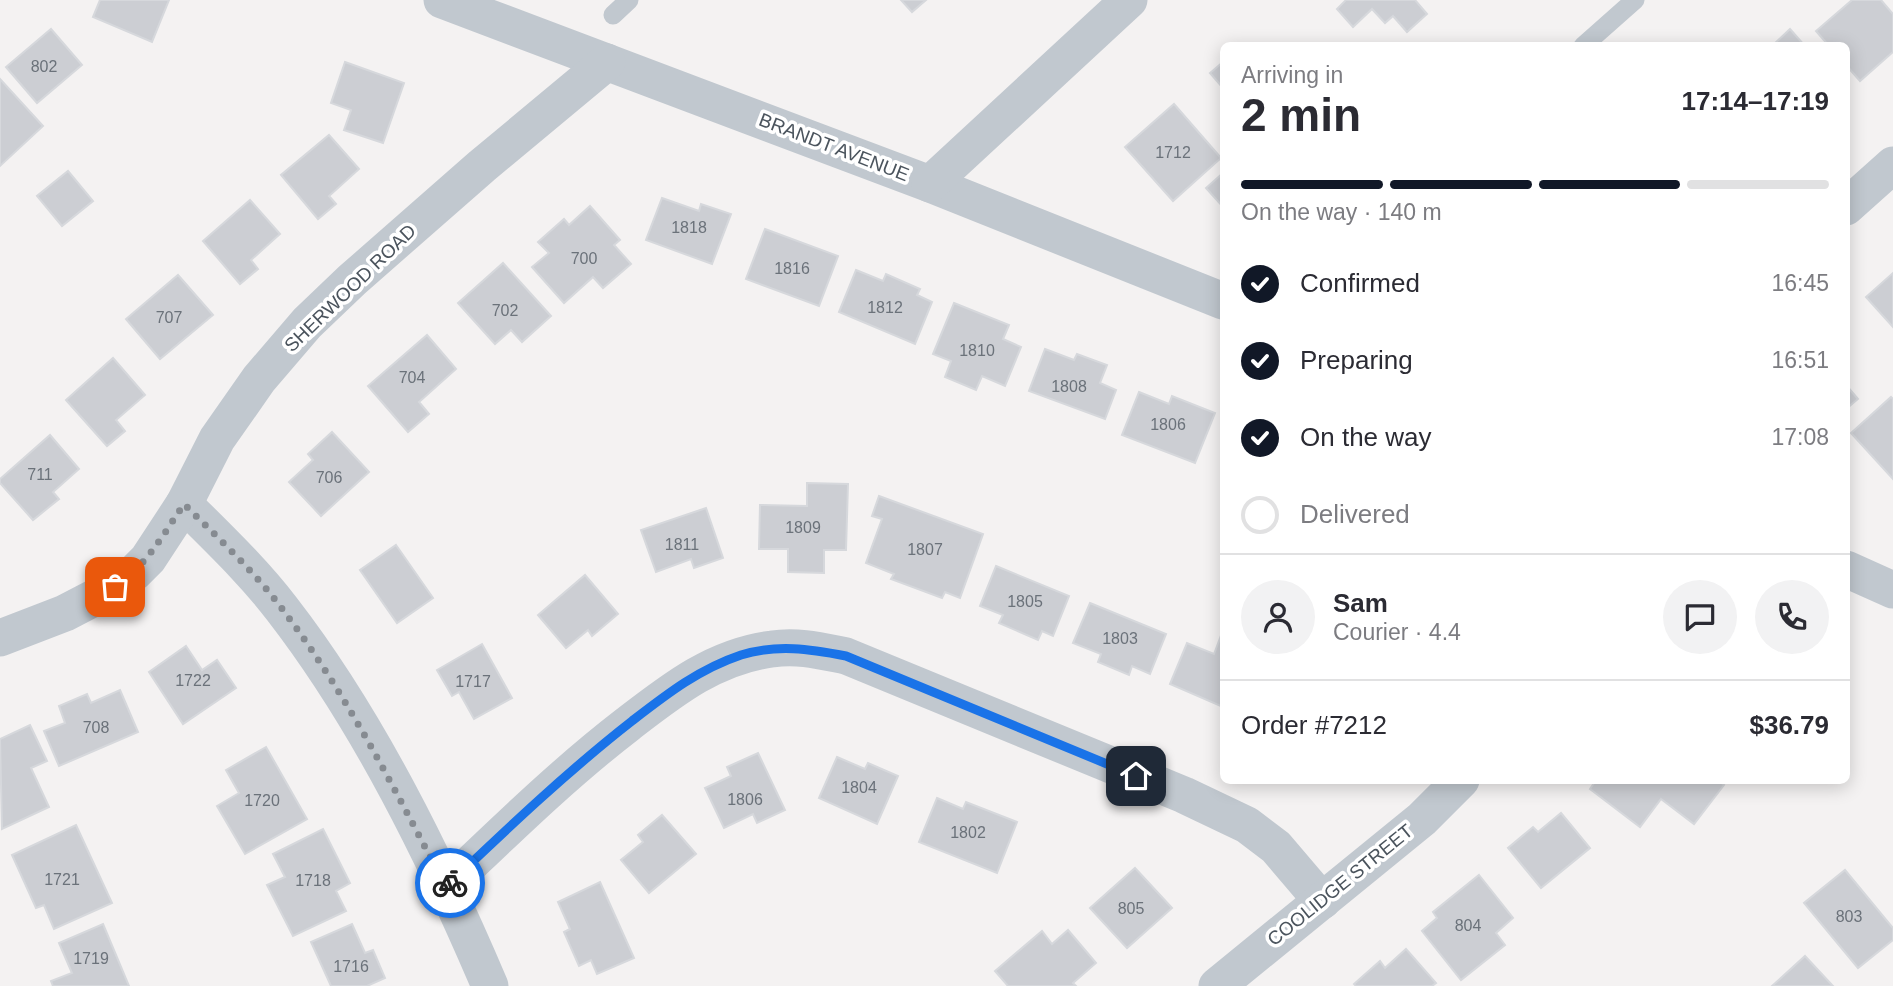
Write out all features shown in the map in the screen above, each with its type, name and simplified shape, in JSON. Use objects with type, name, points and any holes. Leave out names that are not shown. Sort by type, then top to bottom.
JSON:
[{"type":"street","name":"BRANDT AVENUE","points":[[442,0],[930,184],[1220,300]]},
{"type":"street","points":[[930,184],[1129,0]]},
{"type":"street","name":"SHERWOOD ROAD","points":[[0,638],[65,613],[115,587],[135,572],[148,559],[184,504],[217,439],[259,379],[307,323],[482,166],[607,62]]},
{"type":"street","points":[[1850,203],[1893,165]]},
{"type":"street","points":[[184,504],[274,599],[321,662],[376,751],[446,887],[490,986]]},
{"type":"street","points":[[1850,571],[1893,590]]},
{"type":"street","points":[[446,887],[524,812],[599,746],[682,683],[712,666],[743,654],[774,648],[805,648],[846,656],[1184,796],[1247,825],[1276,847],[1322,901]]},
{"type":"street","name":"COOLIDGE STREET","points":[[1217,986],[1422,819],[1457,784]]},
{"type":"lane","points":[[612,15],[629,0]]},
{"type":"lane","points":[[1588,42],[1635,0]]},
{"type":"building","points":[[100,0],[169,0],[152,42],[93,17]]},
{"type":"building","points":[[901,0],[926,0],[912,12]]},
{"type":"building","points":[[1346,0],[1415,0],[1427,14],[1407,32],[1393,16],[1385,23],[1372,9],[1353,27],[1337,9]]},
{"type":"building","points":[[1852,0],[1881,0],[1893,14],[1893,52],[1860,81],[1850,70],[1850,42],[1826,42],[1816,31]]},
{"type":"building","points":[[51,29],[82,65],[37,103],[6,67]]},
{"type":"building","points":[[1790,29],[1801,42],[1776,42]]},
{"type":"building","points":[[345,62],[404,83],[383,143],[344,130],[351,110],[331,103]]},
{"type":"building","points":[[1220,65],[1220,85],[1210,73]]},
{"type":"building","points":[[0,79],[43,126],[0,166]]},
{"type":"building","points":[[1174,104],[1220,159],[1173,201],[1125,147]]},
{"type":"building","points":[[329,135],[359,169],[329,196],[336,204],[318,219],[281,175]]},
{"type":"building","points":[[68,171],[93,201],[62,226],[37,196]]},
{"type":"building","points":[[1220,176],[1220,204],[1206,188]]},
{"type":"building","points":[[662,198],[699,211],[701,204],[731,214],[712,264],[646,240]]},
{"type":"building","points":[[250,200],[280,234],[251,260],[258,269],[240,284],[203,241]]},
{"type":"building","points":[[590,206],[620,240],[614,245],[631,264],[603,288],[593,277],[564,303],[532,267],[549,253],[538,242],[564,219],[569,225]]},
{"type":"building","points":[[765,229],[838,256],[819,306],[746,279]]},
{"type":"building","points":[[503,263],[551,316],[522,342],[511,330],[495,344],[458,303]]},
{"type":"building","points":[[856,270],[883,281],[886,274],[920,289],[917,295],[932,302],[915,344],[839,312]]},
{"type":"building","points":[[1893,273],[1893,327],[1866,297]]},
{"type":"building","points":[[178,275],[213,315],[160,359],[126,319]]},
{"type":"building","points":[[954,303],[1009,325],[1003,339],[1021,347],[1005,386],[982,376],[976,390],[945,377],[951,361],[933,354]]},
{"type":"building","points":[[427,335],[456,369],[419,402],[429,414],[408,432],[368,386]]},
{"type":"building","points":[[1045,349],[1074,360],[1077,354],[1107,365],[1100,383],[1116,390],[1105,419],[1029,391]]},
{"type":"building","points":[[113,358],[145,395],[116,420],[125,431],[107,446],[66,400]]},
{"type":"building","points":[[1850,390],[1858,399],[1850,406]]},
{"type":"building","points":[[1139,392],[1169,404],[1172,396],[1215,413],[1195,463],[1122,435]]},
{"type":"building","points":[[1891,397],[1893,399],[1893,479],[1851,433]]},
{"type":"building","points":[[332,432],[369,472],[321,516],[289,482],[313,460],[308,454]]},
{"type":"building","points":[[50,435],[79,469],[53,492],[59,499],[33,520],[0,483],[0,479]]},
{"type":"building","points":[[807,483],[848,484],[846,550],[824,550],[824,573],[788,572],[788,549],[759,549],[760,505],[807,506]]},
{"type":"building","points":[[879,496],[983,534],[960,598],[945,592],[942,598],[891,579],[894,574],[866,563],[882,519],[872,516]]},
{"type":"building","points":[[706,508],[723,558],[694,568],[691,559],[656,572],[641,530]]},
{"type":"building","points":[[396,545],[433,598],[397,623],[360,570]]},
{"type":"building","points":[[996,566],[1069,596],[1053,636],[1042,631],[1038,640],[999,623],[1003,615],[980,606]]},
{"type":"building","points":[[585,575],[618,614],[592,636],[588,630],[566,648],[538,615]]},
{"type":"building","points":[[1090,603],[1166,634],[1150,674],[1132,666],[1129,675],[1098,662],[1101,654],[1073,643]]},
{"type":"building","points":[[1220,638],[1220,706],[1170,684],[1187,643],[1214,654]]},
{"type":"building","points":[[482,644],[512,698],[474,719],[459,692],[452,696],[437,670]]},
{"type":"building","points":[[186,646],[202,670],[217,660],[236,688],[183,724],[149,672]]},
{"type":"building","points":[[120,690],[138,732],[59,766],[44,731],[65,723],[59,706],[87,694],[91,703]]},
{"type":"building","points":[[30,725],[47,761],[31,768],[49,807],[2,829],[0,739]]},
{"type":"building","points":[[266,747],[307,819],[245,854],[217,806],[239,793],[226,770]]},
{"type":"building","points":[[758,753],[785,810],[757,823],[753,814],[724,828],[705,788],[731,776],[727,767]]},
{"type":"building","points":[[837,757],[865,769],[868,763],[898,776],[877,824],[819,798]]},
{"type":"building","points":[[1593,784],[1724,785],[1694,824],[1661,799],[1640,827],[1590,789]]},
{"type":"building","points":[[937,798],[963,809],[966,802],[1017,822],[997,873],[919,842]]},
{"type":"building","points":[[1561,813],[1590,848],[1541,888],[1508,848],[1533,827],[1538,832]]},
{"type":"building","points":[[662,815],[696,854],[649,893],[621,860],[643,842],[638,835]]},
{"type":"building","points":[[76,825],[112,903],[54,929],[44,905],[36,908],[12,855]]},
{"type":"building","points":[[323,829],[350,883],[336,891],[346,911],[293,936],[267,885],[285,877],[273,854]]},
{"type":"building","points":[[1135,868],[1172,908],[1127,948],[1090,908]]},
{"type":"building","points":[[1845,870],[1893,928],[1893,940],[1858,968],[1804,903]]},
{"type":"building","points":[[1479,875],[1513,918],[1496,933],[1505,945],[1461,980],[1422,931],[1437,918],[1433,912]]},
{"type":"building","points":[[600,882],[634,958],[597,974],[591,960],[579,966],[564,932],[570,929],[558,902]]},
{"type":"building","points":[[103,924],[129,986],[53,986],[51,981],[72,973],[59,943]]},
{"type":"building","points":[[352,924],[365,953],[373,950],[385,978],[367,986],[331,986],[311,942]]},
{"type":"building","points":[[1068,930],[1096,963],[1073,983],[1076,986],[1008,986],[995,971],[1042,931],[1052,944]]},
{"type":"building","points":[[1406,949],[1436,983],[1432,986],[1354,984],[1380,961],[1385,968]]},
{"type":"building","points":[[1805,956],[1833,986],[1772,986]]},
{"type":"way so far","points":[[115,587],[148,559],[184,504],[234,554],[281,608],[321,662],[376,751],[446,887],[450,883]]},
{"type":"route","points":[[450,883],[524,812],[599,746],[682,683],[712,666],[743,654],[774,648],[805,648],[846,656],[1136,776]]}]
